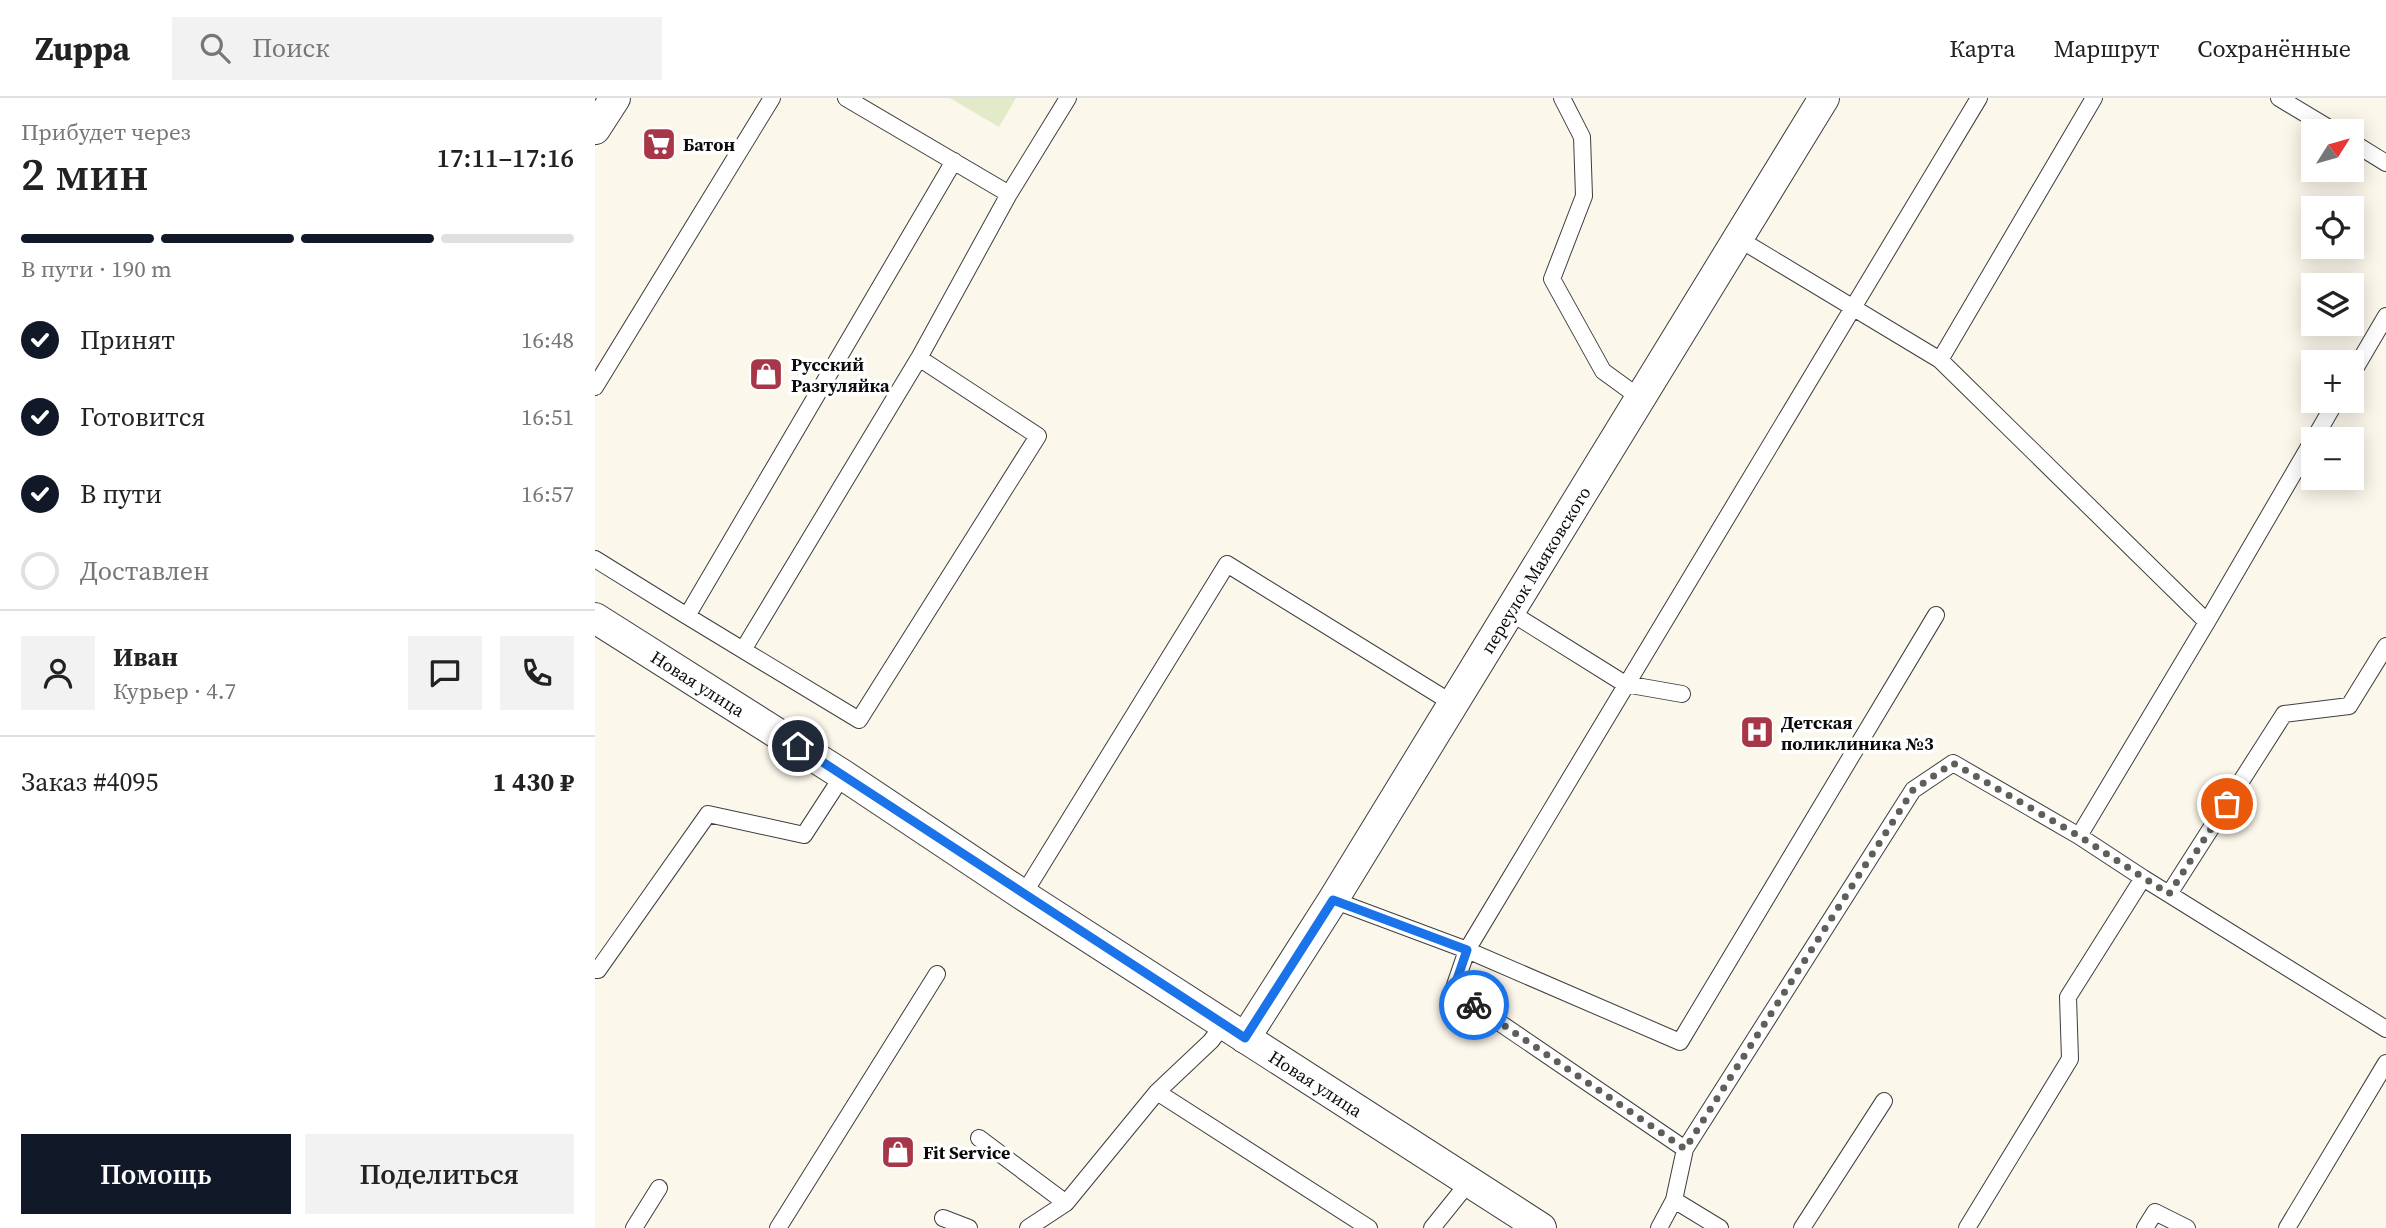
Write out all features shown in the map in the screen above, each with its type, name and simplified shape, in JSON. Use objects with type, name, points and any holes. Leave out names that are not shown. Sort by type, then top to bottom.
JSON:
[{"type":"street","points":[[595,129],[615,98]]},
{"type":"street","name":"переулок Маяковского","points":[[1234,1031],[1333,900],[1824,98]]},
{"type":"street","name":"Новая улица","points":[[595,618],[843,775],[1023,895],[1541,1228]]},
{"type":"lane","points":[[595,387],[772,98]]},
{"type":"lane","points":[[846,98],[1009,194]]},
{"type":"lane","points":[[743,650],[919,358],[1009,194],[1068,98]]},
{"type":"lane","points":[[1562,98],[1582,137],[1584,196],[1552,279],[1603,371],[1640,398]]},
{"type":"lane","points":[[1685,1149],[1453,991],[1467,950],[1979,98]]},
{"type":"lane","points":[[1940,360],[2094,98]]},
{"type":"lane","points":[[2279,98],[2314,119]]},
{"type":"lane","points":[[2364,149],[2386,163]]},
{"type":"lane","points":[[687,615],[954,161]]},
{"type":"lane","points":[[1739,239],[1940,360],[2207,622]]},
{"type":"lane","points":[[2364,354],[2386,316]]},
{"type":"lane","points":[[595,559],[859,720],[1038,436],[919,358]]},
{"type":"lane","points":[[2079,836],[2301,462]]},
{"type":"lane","points":[[1023,895],[1227,564],[1452,703]]},
{"type":"lane","points":[[1509,611],[1625,684],[1682,694]]},
{"type":"lane","points":[[1333,900],[1467,950],[1680,1042],[1936,615]]},
{"type":"lane","points":[[2169,894],[2284,714],[2350,706],[2386,646]]},
{"type":"lane","points":[[1658,1228],[1674,1200],[1685,1149],[1913,790],[1953,763],[2079,836],[2386,1029]]},
{"type":"lane","points":[[595,970],[598,970],[708,814],[804,835],[843,775]]},
{"type":"lane","points":[[1967,1228],[2070,1059],[2068,997],[2143,878]]},
{"type":"lane","points":[[778,1228],[937,974]]},
{"type":"lane","points":[[1028,1228],[1066,1203],[1157,1092],[1211,1041],[1234,1031]]},
{"type":"lane","points":[[2287,1228],[2386,1062]]},
{"type":"lane","points":[[1157,1092],[1369,1228]]},
{"type":"lane","points":[[1802,1228],[1884,1101]]},
{"type":"lane","points":[[979,1138],[1066,1203]]},
{"type":"lane","points":[[1431,1228],[1469,1182]]},
{"type":"lane","points":[[634,1228],[659,1188]]},
{"type":"lane","points":[[1674,1200],[1720,1228]]},
{"type":"lane","points":[[2145,1228],[2155,1212],[2187,1228]]},
{"type":"lane","points":[[943,1218],[969,1228]]},
{"type":"green space","points":[[950,98],[1016,98],[999,127]]},
{"type":"way so far","points":[[1474,1005],[1685,1149],[1913,790],[1953,763],[2079,836],[2169,894],[2227,804]]},
{"type":"place","name":"Батон","points":[[659,144]]},
{"type":"place","name":"Русский Разгуляйка","points":[[766,374]]},
{"type":"place","name":"Детская поликлиника №3","points":[[1757,732]]},
{"type":"place","name":"Fit Service","points":[[898,1152]]},
{"type":"route","points":[[798,746],[1245,1038],[1333,900],[1467,950],[1453,991],[1474,1005]]}]
